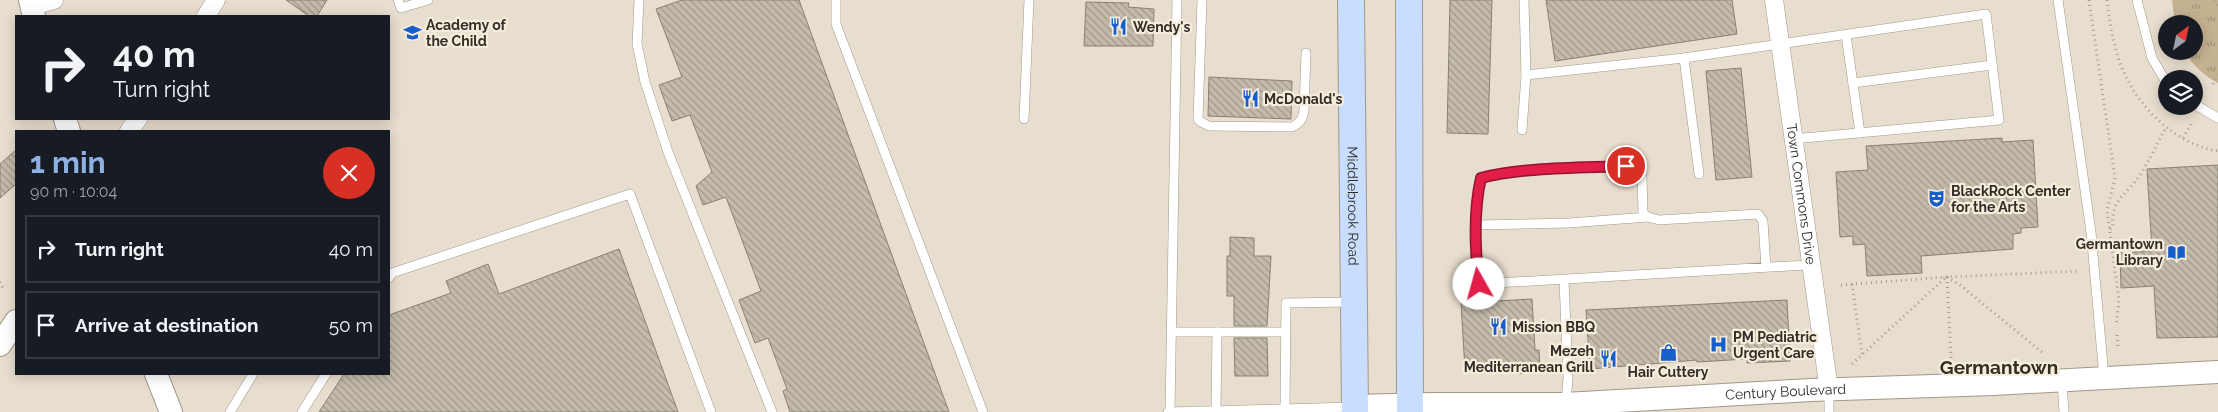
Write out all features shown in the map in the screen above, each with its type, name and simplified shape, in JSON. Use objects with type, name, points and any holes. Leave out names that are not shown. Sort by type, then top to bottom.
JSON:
[{"type":"main road","name":"Middlebrook Road","points":[[1351,0],[1355,409]]},
{"type":"main road","points":[[1409,0],[1410,409]]},
{"type":"street","points":[[32,7],[54,0]]},
{"type":"street","points":[[207,15],[216,0]]},
{"type":"street","name":"Town Commons Drive","points":[[1774,0],[1829,390]]},
{"type":"street","points":[[0,345],[15,322]]},
{"type":"street","name":"Century Boulevard","points":[[1355,409],[1565,408],[1829,390],[2062,381],[2218,372]]},
{"type":"street","points":[[156,375],[171,412]]},
{"type":"lane","points":[[398,0],[401,8],[428,0]]},
{"type":"lane","points":[[639,0],[637,44],[645,82],[668,152],[772,412]]},
{"type":"lane","points":[[836,0],[836,24],[983,412]]},
{"type":"lane","points":[[1024,119],[1029,0]]},
{"type":"lane","points":[[1177,0],[1169,412],[1355,409]]},
{"type":"lane","points":[[1202,0],[1198,119],[1200,122],[1209,126],[1292,126],[1298,124],[1303,117],[1306,54]]},
{"type":"lane","points":[[1522,130],[1526,75],[1524,0]]},
{"type":"lane","points":[[2058,0],[2091,232],[2104,378]]},
{"type":"lane","points":[[2137,0],[2152,58],[2159,70]]},
{"type":"lane","points":[[1526,75],[1684,58],[1986,14],[1999,120],[1793,139]]},
{"type":"lane","points":[[1846,35],[1860,133]]},
{"type":"lane","points":[[1684,58],[1699,174]]},
{"type":"lane","points":[[1853,84],[1992,65]]},
{"type":"lane","points":[[2203,109],[2218,118]]},
{"type":"lane","points":[[1648,218],[1643,213],[1642,176],[1626,166],[1550,170],[1492,175],[1481,178],[1478,192],[1476,258],[1479,284],[1811,265]]},
{"type":"lane","points":[[390,276],[392,273],[630,194],[711,412]]},
{"type":"lane","points":[[1477,225],[1569,223],[1648,218],[1659,220],[1758,214],[1763,221],[1766,268]]},
{"type":"lane","points":[[1564,280],[1568,378],[1565,408]]},
{"type":"lane","points":[[1285,410],[1286,303],[1354,302]]},
{"type":"lane","points":[[1171,332],[1285,332]]},
{"type":"lane","points":[[1216,411],[1217,332]]},
{"type":"lane","points":[[230,412],[252,375]]},
{"type":"lane","points":[[302,412],[325,375]]},
{"type":"lane","points":[[2062,381],[2064,412]]},
{"type":"lane","points":[[1829,390],[1829,412]]},
{"type":"path","points":[[2089,0],[2115,178],[2107,210],[2119,300],[2116,327],[2118,349]]},
{"type":"path","points":[[2107,0],[2117,54],[2127,80],[2142,103],[2166,127],[2183,138],[2218,151]]},
{"type":"path","points":[[2215,0],[2218,6]]},
{"type":"path","points":[[2213,84],[2218,75]]},
{"type":"path","points":[[2183,138],[2193,120]]},
{"type":"path","points":[[2110,229],[2114,227],[2113,216],[2117,202],[2141,174],[2166,127]]},
{"type":"path","points":[[1841,284],[2086,271]]},
{"type":"path","points":[[1946,277],[1960,285],[2043,353]]},
{"type":"path","points":[[1852,364],[1946,277]]},
{"type":"path","points":[[1946,277],[1951,358]]},
{"type":"path","points":[[0,282],[3,288]]},
{"type":"path","points":[[1852,284],[1862,354]]},
{"type":"green space","points":[[2172,0],[2218,0],[2218,83],[2203,73],[2203,70],[2199,70],[2190,60],[2203,60],[2203,15],[2174,15]]},
{"type":"building","points":[[286,0],[327,0],[318,15],[308,15]]},
{"type":"building","points":[[682,0],[799,0],[949,412],[790,412],[783,391],[787,389],[768,338],[755,343],[739,300],[761,291],[726,197],[703,205],[696,186],[712,172],[690,115],[672,121],[659,85],[682,77],[656,9]]},
{"type":"building","points":[[1450,0],[1492,0],[1488,134],[1447,133]]},
{"type":"building","points":[[1546,0],[1732,0],[1737,34],[1555,61]]},
{"type":"building","name":"Wendy's","points":[[1086,2],[1129,3],[1128,7],[1154,9],[1153,46],[1084,46]]},
{"type":"building","points":[[1741,68],[1752,177],[1716,180],[1706,71]]},
{"type":"building","name":"McDonald's","points":[[1209,77],[1292,81],[1291,119],[1208,116]]},
{"type":"building","name":"BlackRock Center for the Arts","points":[[2002,138],[2002,142],[2033,140],[2038,227],[2021,228],[2021,233],[2013,234],[2013,249],[1921,256],[1922,273],[1867,276],[1865,244],[1853,245],[1853,236],[1840,237],[1836,172],[1868,170],[1866,146]]},
{"type":"building","points":[[15,151],[15,185],[0,198],[0,164]]},
{"type":"building","name":"Germantown Library","points":[[2218,165],[2218,337],[2157,338],[2154,286],[2121,288],[2120,253],[2152,251],[2147,169]]},
{"type":"building","points":[[1230,237],[1254,238],[1254,256],[1271,256],[1267,326],[1234,326],[1234,296],[1227,296],[1227,256],[1230,256]]},
{"type":"building","points":[[619,249],[678,412],[319,412],[343,375],[390,375],[390,315],[451,293],[446,281],[488,264],[499,294]]},
{"type":"building","name":"Mission BBQ","points":[[1532,299],[1535,350],[1539,350],[1540,372],[1518,374],[1518,367],[1465,370],[1461,303]]},
{"type":"building","points":[[1787,300],[1790,361],[1747,363],[1747,359],[1697,362],[1697,360],[1590,369],[1586,310]]},
{"type":"building","points":[[1234,338],[1267,338],[1268,376],[1235,376]]},
{"type":"place","name":"Wendy's","points":[[1119,27]]},
{"type":"place","name":"Academy of the Child","points":[[412,33]]},
{"type":"place","name":"McDonald's","points":[[1250,99]]},
{"type":"place","name":"BlackRock Center for the Arts","points":[[1937,199]]},
{"type":"place","name":"Germantown Library","points":[[2177,252]]},
{"type":"place","name":"Mission BBQ","points":[[1498,327]]},
{"type":"place","name":"PM Pediatric Urgent Care","points":[[1719,345]]},
{"type":"place","name":"Hair Cuttery","points":[[1668,352]]},
{"type":"place","name":"Mezeh Mediterranean Grill","points":[[1608,359]]},
{"type":"district","name":"Germantown","points":[[1999,367]]},
{"type":"route","points":[[1479,284],[1476,258],[1478,192],[1481,178],[1492,175],[1559,169],[1626,166]]}]
